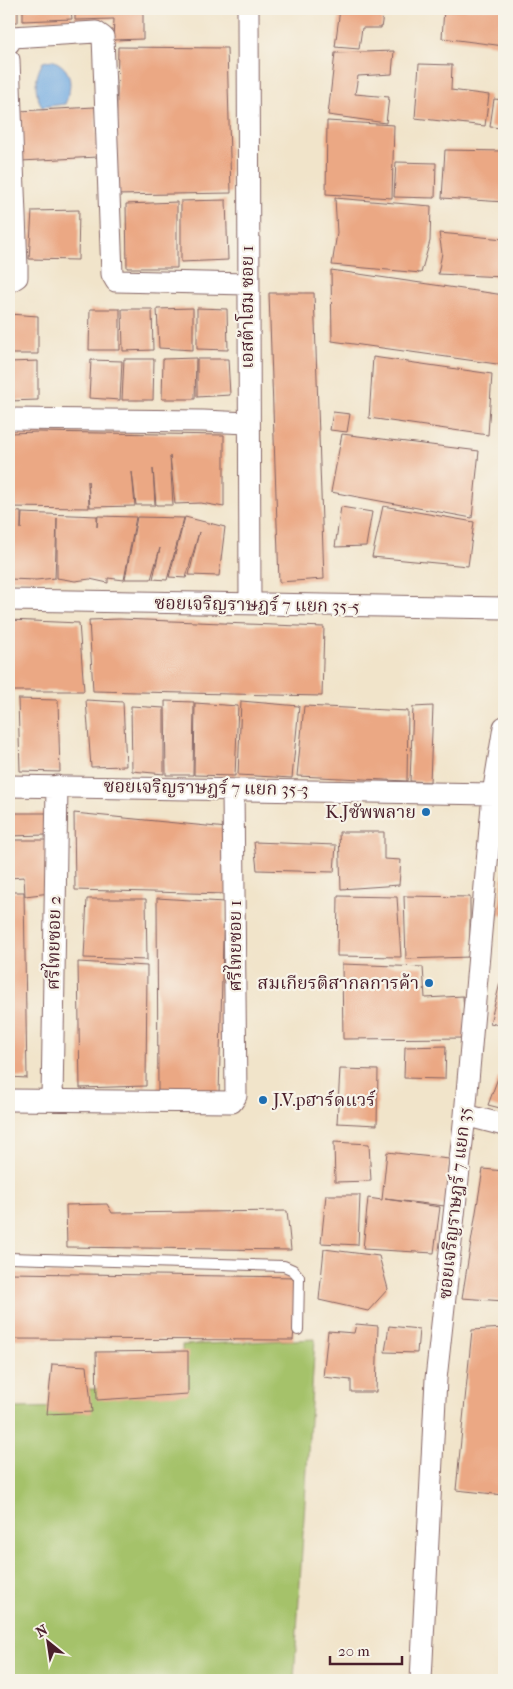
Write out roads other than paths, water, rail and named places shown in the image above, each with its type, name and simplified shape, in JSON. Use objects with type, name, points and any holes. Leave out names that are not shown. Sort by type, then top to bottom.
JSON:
[{"type":"street","name":"เอสต้าโฮม ซอย 1","points":[[248,9],[247,284],[250,604]]},
{"type":"street","points":[[9,43],[12,37],[21,36],[96,32],[104,37],[112,274],[116,281],[247,284]]},
{"type":"street","points":[[9,60],[17,266],[17,277],[9,282]]},
{"type":"street","points":[[9,420],[203,420],[248,423]]},
{"type":"street","name":"ซอยเจริญราษฎร์ 7 แยก 35-5","points":[[9,600],[504,608]]},
{"type":"street","name":"ซอยเจริญราษฎร์ 7 แยก 35","points":[[422,1680],[436,1379],[465,1116],[493,794],[504,727]]},
{"type":"street","name":"ซอยเจริญราษฎร์ 7 แยก 35-3","points":[[9,786],[493,794]]},
{"type":"street","name":"ศรีไทยซอย 2","points":[[52,1100],[57,786]]},
{"type":"street","name":"ศรีไทยซอย 1","points":[[52,1100],[62,1102],[232,1102],[236,1096],[234,790]]},
{"type":"street","points":[[9,1100],[52,1100]]},
{"type":"street","points":[[465,1116],[504,1125]]},
{"type":"lane","points":[[9,1258],[284,1266],[293,1270],[299,1277],[298,1330]]},
{"type":"water","points":[[52,60],[59,63],[67,73],[70,84],[68,97],[65,104],[42,107],[36,90],[38,74],[43,62]]},
{"type":"place","name":"K.Jซัพพลาย","points":[[426,812]]},
{"type":"place","name":"สมเกียรติสากลการค้า","points":[[429,983]]},
{"type":"place","name":"J.V.pฮาร์ดแวร์","points":[[263,1100]]}]
